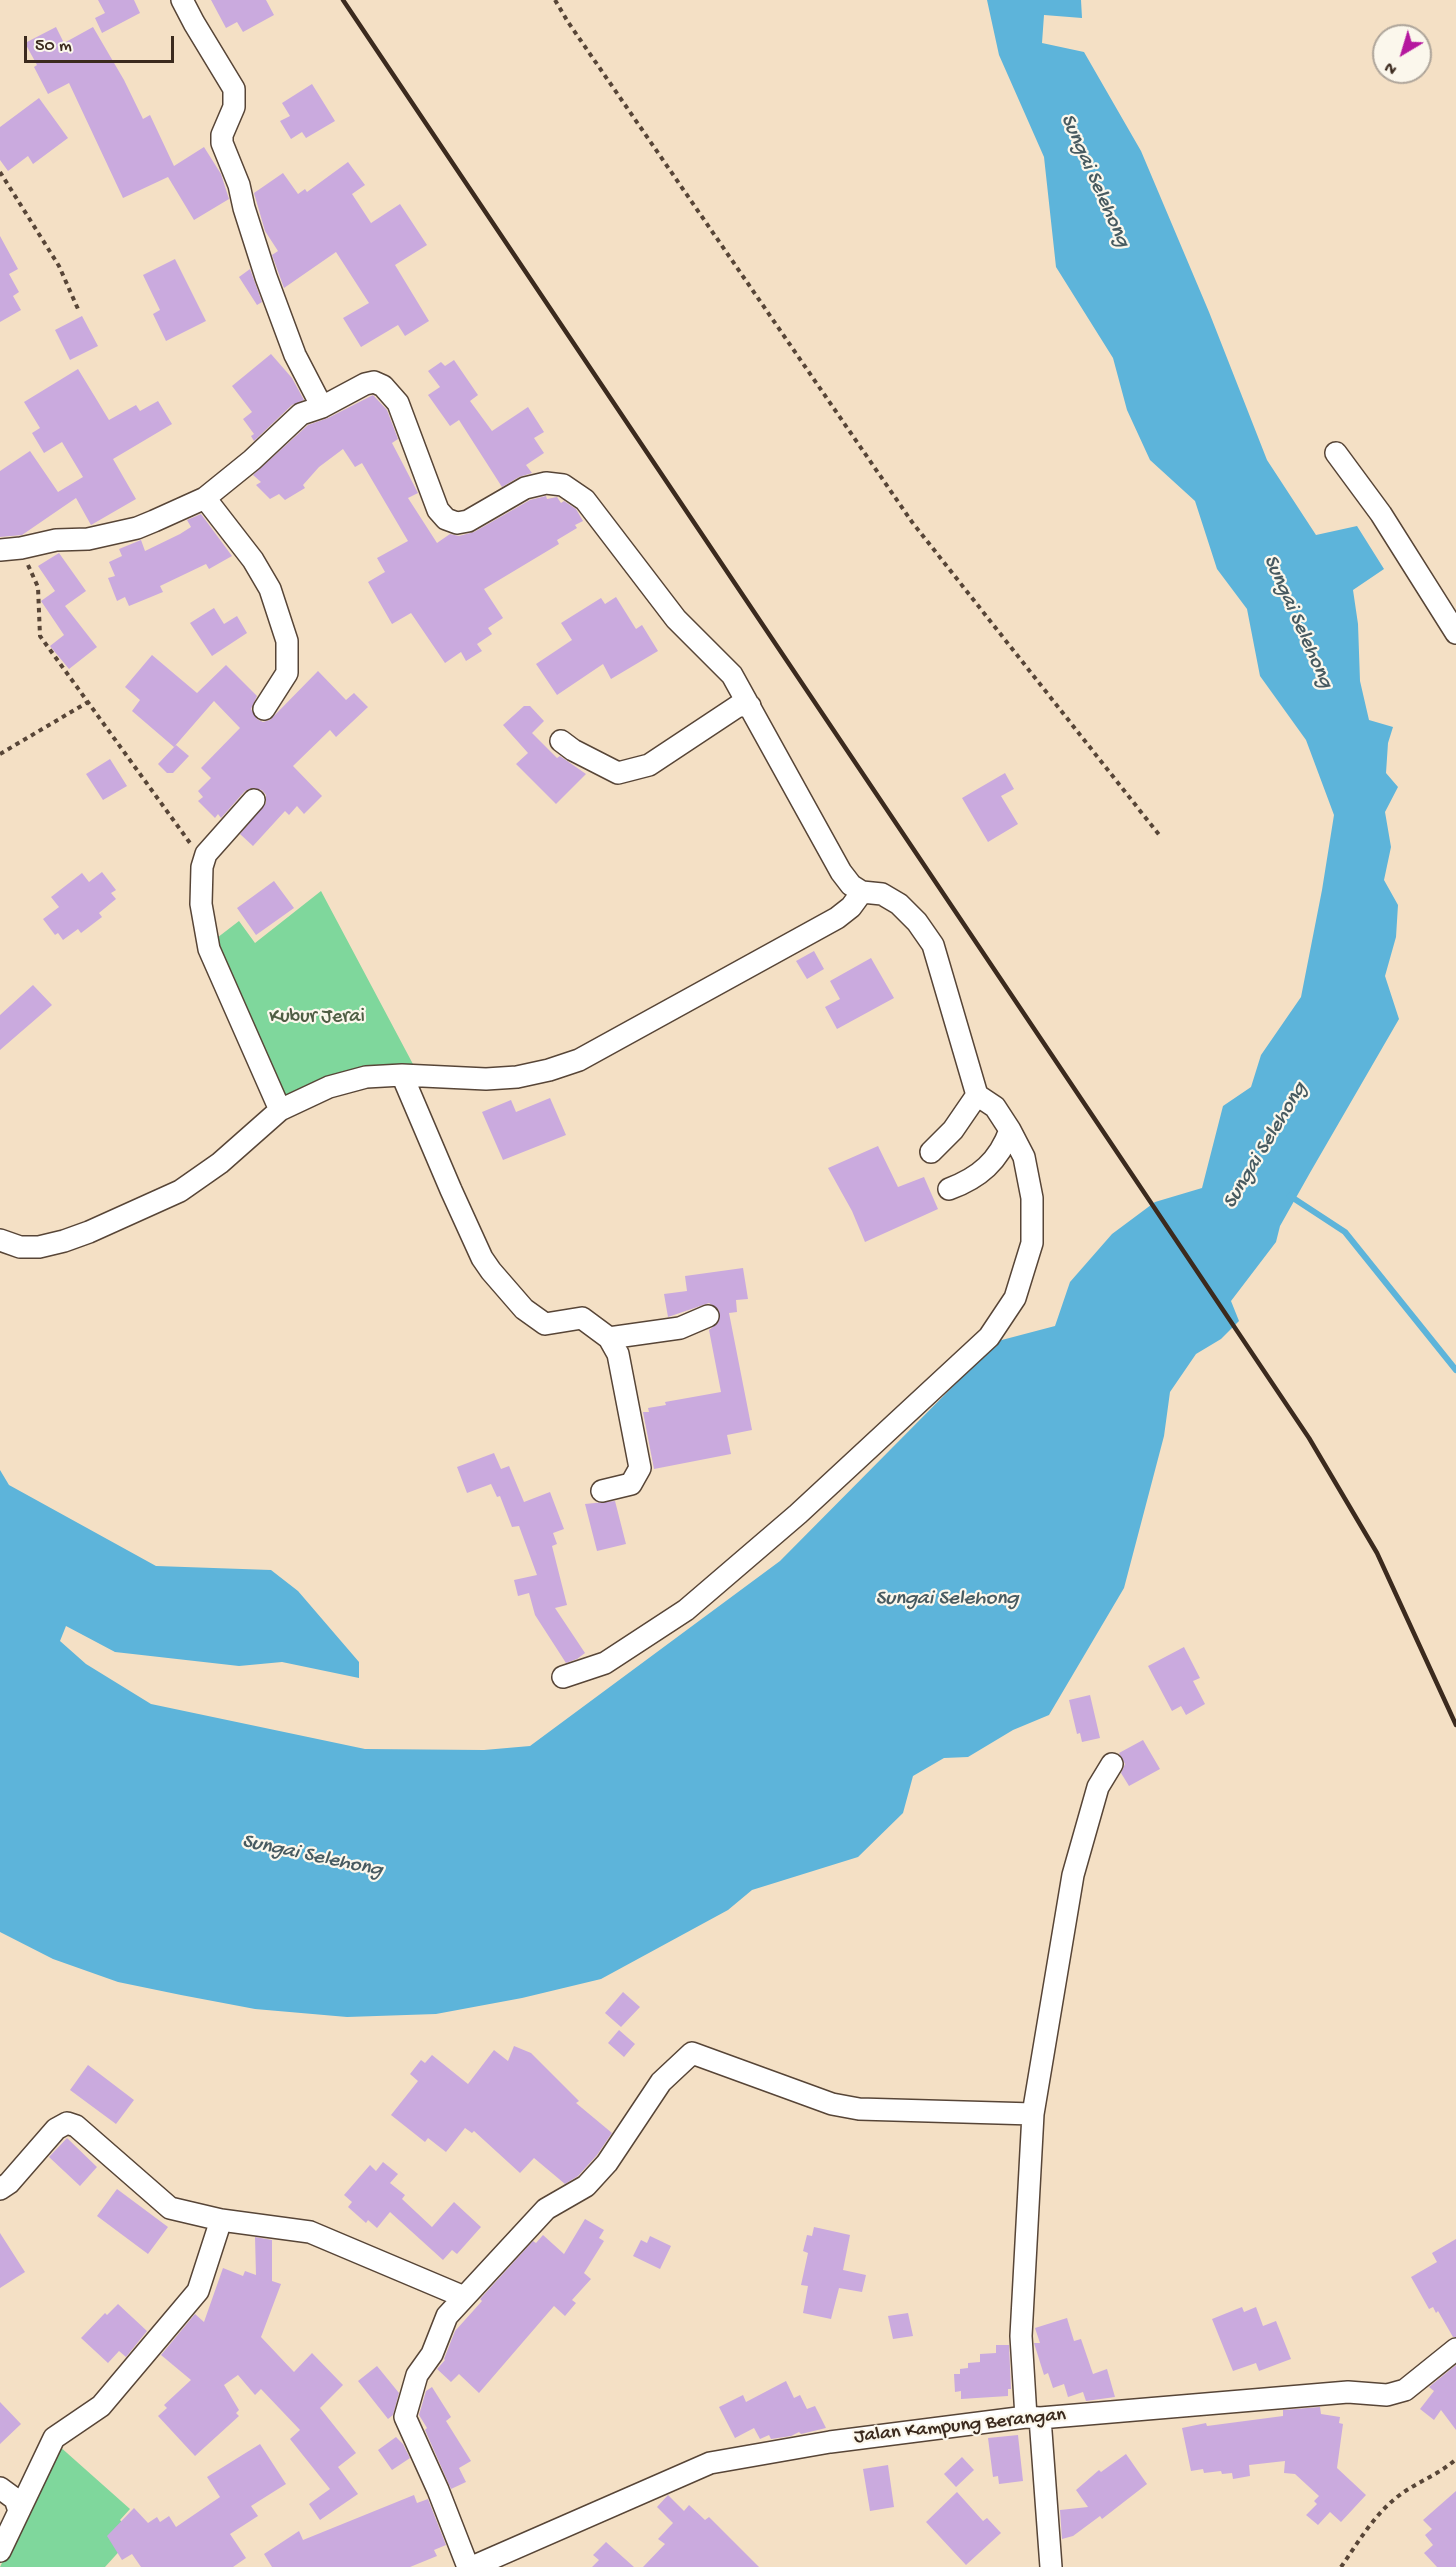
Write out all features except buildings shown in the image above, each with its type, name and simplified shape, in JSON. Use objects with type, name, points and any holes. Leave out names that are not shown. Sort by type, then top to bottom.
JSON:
[{"type":"street","points":[[182,0],[234,89],[234,107],[222,135],[222,143],[239,185],[243,208],[295,354],[322,407]]},
{"type":"street","points":[[10,549],[56,540],[88,539],[137,528],[205,498],[252,460],[300,414],[322,407],[365,384],[374,382],[383,386],[398,403],[438,510],[446,519],[457,523],[468,521],[536,484],[555,483],[573,491],[585,500],[676,619],[732,675],[841,872],[851,885],[862,892],[882,894],[899,904],[917,922],[933,945],[977,1095],[995,1107],[1024,1156],[1032,1198],[1032,1243],[1015,1298],[989,1337],[798,1514],[686,1610],[605,1663],[563,1677]]},
{"type":"street","points":[[1336,453],[1381,514],[1456,633]]},
{"type":"street","points":[[205,498],[253,560],[270,589],[287,642],[287,673],[264,709]]},
{"type":"street","points":[[561,741],[573,750],[618,773],[650,765],[738,706],[750,706]]},
{"type":"street","points":[[254,800],[202,861],[201,904],[209,949],[280,1110]]},
{"type":"street","points":[[0,1240],[20,1247],[39,1247],[64,1241],[180,1191],[220,1163],[280,1110],[338,1084],[366,1077],[402,1075],[486,1079],[517,1077],[579,1060],[837,918],[851,907],[862,892]]},
{"type":"street","points":[[402,1075],[451,1190],[482,1258],[491,1271],[535,1318],[545,1324],[582,1318],[609,1338],[618,1354],[640,1468],[631,1484],[602,1491]]},
{"type":"street","points":[[931,1152],[953,1130],[977,1095]]},
{"type":"street","points":[[949,1189],[965,1183],[987,1168],[1004,1146],[1010,1130]]},
{"type":"street","points":[[609,1338],[680,1329],[708,1316]]},
{"type":"street","points":[[1051,2567],[1021,2336],[1033,2114],[1073,1875],[1098,1787],[1112,1764]]},
{"type":"street","points":[[470,2567],[405,2417],[417,2375],[432,2354],[447,2316],[546,2209],[586,2186],[607,2163],[661,2082],[692,2053],[832,2104],[859,2109],[1033,2114]]},
{"type":"street","points":[[0,2189],[9,2183],[56,2129],[67,2123],[76,2126],[170,2208],[221,2220],[310,2232],[464,2297]]},
{"type":"street","points":[[0,2551],[54,2438],[101,2406],[198,2291],[221,2220]]},
{"type":"street","name":"Jalan Kampung Berangan","points":[[470,2567],[710,2463],[830,2442],[1033,2417],[1348,2392],[1387,2395],[1405,2390],[1456,2349]]},
{"type":"street","points":[[0,2488],[15,2499],[19,2511]]},
{"type":"path","points":[[555,0],[912,522],[1160,836]]},
{"type":"path","points":[[0,172],[59,266],[78,309]]},
{"type":"path","points":[[10,549],[38,587],[40,636],[202,861]]},
{"type":"path","points":[[0,754],[88,702]]},
{"type":"path","points":[[1341,2567],[1371,2523],[1400,2495],[1456,2459]]},
{"type":"green space","name":"Kubur Jerai","points":[[321,891],[414,1066],[284,1099],[213,941],[239,921],[255,943]]},
{"type":"green space","points":[[58,2445],[130,2509],[120,2520],[134,2535],[105,2567],[0,2567]]},
{"type":"water","name":"Sungai Selehong","points":[[987,0],[1081,0],[1082,18],[1044,15],[1042,43],[1084,52],[1141,151],[1209,312],[1267,460],[1316,535],[1357,526],[1384,569],[1353,590],[1358,624],[1360,681],[1369,720],[1393,727],[1388,743],[1386,773],[1398,787],[1385,812],[1391,847],[1384,880],[1398,905],[1396,937],[1385,976],[1399,1019],[1280,1226],[1276,1242],[1231,1301],[1239,1321],[1221,1339],[1196,1354],[1170,1392],[1164,1436],[1124,1588],[1049,1715],[1013,1730],[968,1757],[944,1758],[913,1776],[903,1813],[858,1857],[752,1890],[728,1910],[601,1979],[522,1998],[436,2014],[347,2017],[255,2009],[118,1982],[53,1959],[0,1932],[0,1470],[9,1485],[156,1566],[271,1570],[298,1591],[359,1662],[359,1678],[282,1662],[239,1666],[115,1652],[66,1626],[60,1641],[86,1664],[151,1704],[365,1749],[484,1750],[530,1746],[780,1561],[998,1341],[1055,1326],[1070,1282],[1112,1234],[1155,1202],[1202,1188],[1223,1106],[1251,1087],[1261,1055],[1301,997],[1334,815],[1306,740],[1260,676],[1247,609],[1217,569],[1195,501],[1150,460],[1127,410],[1113,358],[1056,267],[1044,157],[999,55]]},
{"type":"waterway","points":[[1290,1196],[1345,1232],[1456,1370]]},
{"type":"railway","points":[[343,0],[1309,1438],[1377,1553],[1456,1725]]}]
